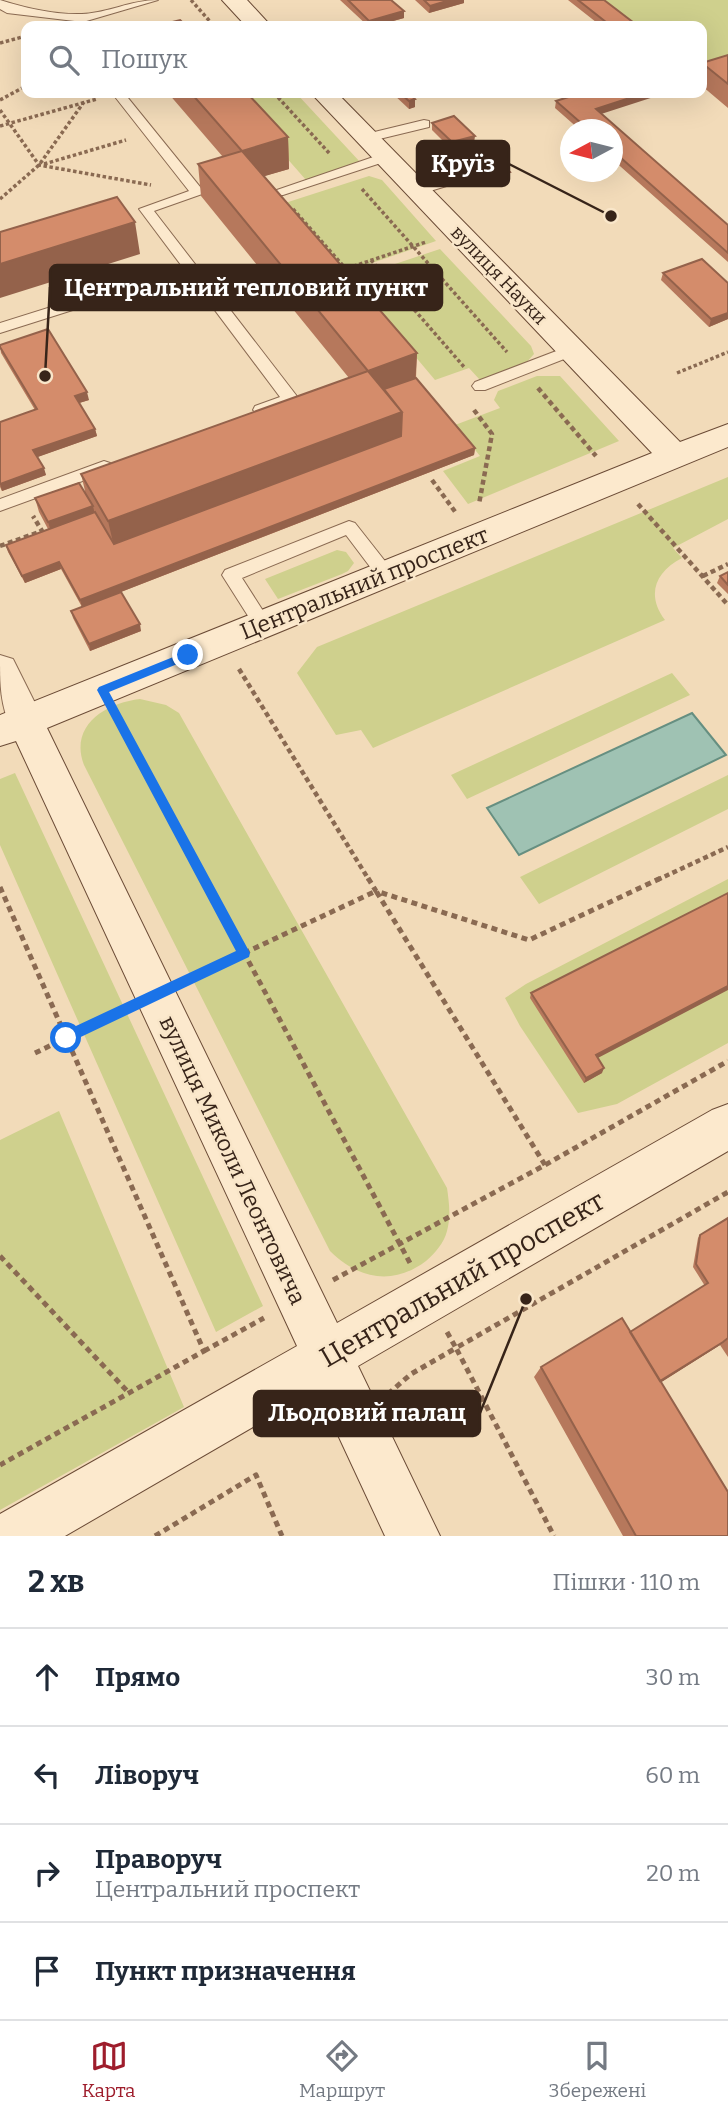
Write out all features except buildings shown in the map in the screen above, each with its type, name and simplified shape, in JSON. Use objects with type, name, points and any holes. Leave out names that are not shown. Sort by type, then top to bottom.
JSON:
[{"type":"street","points":[[234,0],[254,21]]},
{"type":"street","name":"вулиця Науки","points":[[328,98],[675,457]]},
{"type":"street","name":"Центральний проспект","points":[[13,726],[728,435]]},
{"type":"street","name":"вулиця Миколи Леонтовича","points":[[0,669],[13,726],[155,995],[413,1536]]},
{"type":"street","name":"Центральний проспект","points":[[23,1534],[728,1126]]},
{"type":"lane","points":[[0,4],[11,10],[61,21],[152,0]]},
{"type":"lane","points":[[122,98],[198,193],[146,209],[290,399],[252,413]]},
{"type":"lane","points":[[278,192],[345,170],[376,148],[424,124]]},
{"type":"lane","points":[[418,191],[471,174]]},
{"type":"lane","points":[[0,328],[156,279]]},
{"type":"lane","points":[[480,386],[572,350]]},
{"type":"lane","points":[[0,505],[124,459]]},
{"type":"lane","points":[[263,625],[232,575],[349,527],[386,575]]},
{"type":"path","points":[[191,0],[210,21]]},
{"type":"path","points":[[0,43],[21,37]]},
{"type":"path","points":[[0,100],[21,89]]},
{"type":"path","points":[[0,126],[99,98]]},
{"type":"path","points":[[279,98],[415,246],[600,461]]},
{"type":"path","points":[[0,199],[39,165],[84,102]]},
{"type":"path","points":[[0,110],[39,165],[198,193]]},
{"type":"path","points":[[39,165],[150,133]]},
{"type":"path","points":[[278,192],[346,269]]},
{"type":"path","points":[[335,273],[457,231]]},
{"type":"path","points":[[371,260],[480,386]]},
{"type":"path","points":[[222,310],[279,291]]},
{"type":"path","points":[[677,373],[728,352]]},
{"type":"path","points":[[474,411],[492,434],[477,512]]},
{"type":"path","points":[[432,480],[460,519]]},
{"type":"path","points":[[0,546],[42,531],[22,496]]},
{"type":"path","points":[[680,550],[728,605]]},
{"type":"path","points":[[703,576],[728,564]]},
{"type":"path","points":[[239,669],[545,1165]]},
{"type":"path","points":[[103,690],[554,1536]]},
{"type":"path","points":[[35,1053],[376,891],[529,940],[728,847]]},
{"type":"path","points":[[0,887],[204,1351]]},
{"type":"path","points":[[0,1465],[545,1165],[728,1061]]},
{"type":"path","points":[[385,1396],[411,1374],[728,1192]]},
{"type":"path","points":[[0,1256],[129,1393]]},
{"type":"path","points":[[155,1536],[256,1475],[282,1536]]},
{"type":"green space","points":[[603,0],[728,0],[728,60],[707,60],[707,21],[630,21]]},
{"type":"green space","points":[[301,98],[361,163],[306,180],[235,99]]},
{"type":"green space","points":[[369,176],[382,180],[436,241],[343,273],[282,204]]},
{"type":"green space","points":[[440,249],[531,346],[534,354],[526,363],[480,380],[469,368],[435,380],[350,279]]},
{"type":"green space","points":[[537,376],[560,376],[619,441],[468,504],[443,471],[480,456],[455,425],[500,408],[494,400],[498,391]]},
{"type":"green space","points":[[728,477],[728,519],[673,548],[682,558],[665,570],[656,585],[656,602],[665,620],[373,748],[361,730],[336,735],[297,673],[317,647]]},
{"type":"green space","points":[[337,550],[346,552],[354,563],[342,574],[278,599],[265,579]]},
{"type":"green space","points":[[672,673],[690,695],[467,799],[451,775]]},
{"type":"green space","points":[[140,699],[166,705],[179,713],[447,1188],[449,1214],[446,1235],[433,1255],[414,1269],[401,1274],[376,1276],[352,1268],[330,1251],[84,765],[82,739],[93,719],[114,706]]},
{"type":"green space","points":[[15,773],[263,1306],[216,1332],[0,845],[0,779]]},
{"type":"green space","points":[[728,775],[728,809],[539,904],[520,877]]},
{"type":"green space","points":[[728,879],[728,1043],[617,1104],[578,1113],[520,1026],[505,998],[526,984]]},
{"type":"green space","points":[[59,1111],[184,1407],[0,1510],[0,1140]]},
{"type":"shaded area","points":[[692,713],[726,755],[519,855],[487,808]]},
{"type":"place","name":"Круїз","points":[[611,216]]},
{"type":"place","name":"Центральний тепловий пункт","points":[[45,376]]},
{"type":"place","name":"Льодовий палац","points":[[526,1299]]},
{"type":"route","points":[[66,1038],[244,953],[103,690],[188,655]]}]
